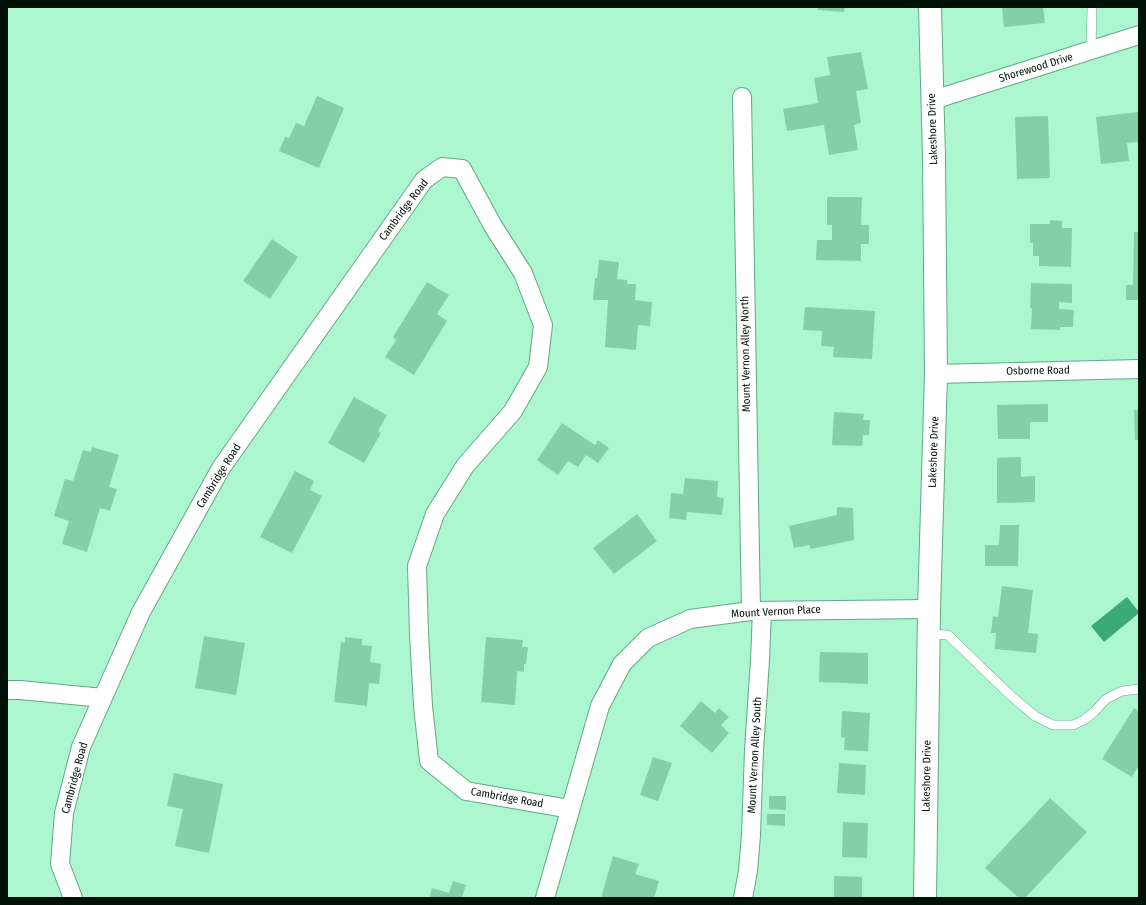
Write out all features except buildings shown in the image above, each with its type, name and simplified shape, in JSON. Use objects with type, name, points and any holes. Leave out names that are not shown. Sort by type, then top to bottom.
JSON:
[{"type":"street","name":"Lakeshore Drive","points":[[925,898],[929,609],[936,374],[934,157],[930,7]]},
{"type":"street","name":"Shorewood Drive","points":[[933,100],[1139,35]]},
{"type":"street","name":"Mount Vernon Alley North","points":[[742,97],[756,611]]},
{"type":"street","name":"Cambridge Road","points":[[73,898],[60,864],[64,813],[81,747],[141,612],[225,463],[424,180],[442,167],[462,169],[493,226],[524,273],[542,325],[538,367],[513,411],[466,466],[435,514],[417,566],[423,706],[429,761],[466,791],[570,809]]},
{"type":"street","name":"Osborne Road","points":[[936,374],[1139,368]]},
{"type":"street","name":"Mount Vernon Place","points":[[545,898],[600,706],[622,664],[648,638],[690,619],[756,611],[929,609]]},
{"type":"street","name":"Mount Vernon Alley South","points":[[743,898],[748,871],[751,835],[754,750],[760,660],[756,611]]},
{"type":"street","points":[[7,690],[103,698]]},
{"type":"lane","points":[[1091,50],[1092,7]]},
{"type":"lane","points":[[929,634],[948,636],[1010,695],[1035,716],[1053,725],[1072,725],[1078,723],[1095,711],[1106,699],[1122,691],[1139,689]]},
{"type":"shaded area","points":[[1127,597],[1139,613],[1104,642],[1091,626]]}]
